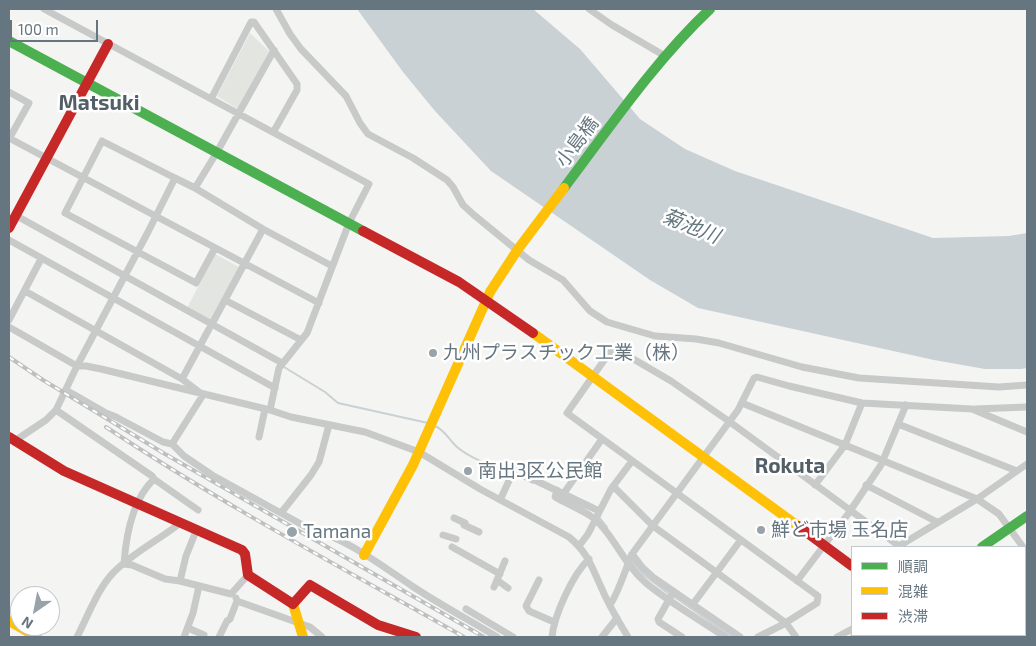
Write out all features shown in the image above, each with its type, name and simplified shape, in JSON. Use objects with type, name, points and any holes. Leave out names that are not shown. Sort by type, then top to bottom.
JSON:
[{"type":"street","points":[[44,9],[52,11],[108,44],[274,131],[369,184],[349,223],[307,333],[281,365],[259,437]]},
{"type":"street","points":[[276,9],[290,34],[346,96],[368,134],[413,158],[447,180],[463,205],[519,247],[529,260],[563,280],[590,311],[607,322],[664,338],[696,339],[719,343],[802,367],[859,378],[999,387],[1027,384]]},
{"type":"street","points":[[589,9],[663,58]]},
{"type":"street","name":"小島橋","points":[[364,555],[419,452],[490,292],[519,247],[663,58],[710,9]]},
{"type":"street","points":[[211,98],[251,22],[254,22],[297,84],[297,90],[274,131]]},
{"type":"street","points":[[9,40],[459,282],[851,565]]},
{"type":"street","points":[[108,44],[13,219],[281,365]]},
{"type":"street","points":[[194,188],[217,152],[274,50]]},
{"type":"street","points":[[9,92],[29,103],[9,138],[319,304]]},
{"type":"street","points":[[215,248],[196,283],[65,213],[102,141],[194,188],[263,229],[332,266]]},
{"type":"street","points":[[13,440],[46,420],[56,410],[95,330],[156,218],[175,178]]},
{"type":"street","points":[[182,380],[263,229]]},
{"type":"street","points":[[9,240],[275,388]]},
{"type":"street","points":[[9,320],[41,259]]},
{"type":"street","points":[[25,291],[182,380],[204,395]]},
{"type":"street","points":[[225,300],[301,340]]},
{"type":"street","points":[[9,327],[77,366],[101,369],[268,410],[291,418],[366,432],[419,452],[500,500],[569,537],[589,559],[628,637]]},
{"type":"street","points":[[758,637],[786,623],[817,603],[818,596],[740,541],[567,413],[612,349],[618,350],[671,381],[899,546],[977,499],[1027,464]]},
{"type":"street","points":[[610,604],[614,601],[630,559],[676,493],[730,422],[754,378],[757,377],[862,403],[972,409],[1027,407]]},
{"type":"street","points":[[66,390],[106,413],[116,416],[163,442],[172,444],[184,456],[212,475],[308,528],[325,532],[498,637]]},
{"type":"street","points":[[172,444],[204,395]]},
{"type":"street","points":[[742,403],[977,499],[999,514],[1022,546]]},
{"type":"street","points":[[815,485],[845,445],[862,403]]},
{"type":"street","points":[[797,581],[881,465],[906,405]]},
{"type":"street","points":[[972,409],[1027,432]]},
{"type":"street","points":[[56,410],[198,510]]},
{"type":"street","points":[[898,424],[1017,471]]},
{"type":"street","points":[[281,512],[311,476],[320,462],[328,425]]},
{"type":"street","points":[[564,493],[602,439]]},
{"type":"street","points":[[13,440],[58,468],[242,550],[245,554],[248,575],[234,593],[231,594],[165,579],[132,565],[124,564]]},
{"type":"street","points":[[579,546],[614,486],[632,461]]},
{"type":"street","points":[[500,500],[514,470],[555,492],[564,493],[597,516],[645,582],[693,604],[740,637]]},
{"type":"street","points":[[124,564],[130,524],[137,504],[154,479]]},
{"type":"street","points":[[866,485],[937,522]]},
{"type":"street","points":[[614,486],[653,526],[786,623],[796,637]]},
{"type":"street","points":[[555,492],[555,498],[597,516]]},
{"type":"street","points":[[983,546],[1027,516]]},
{"type":"street","points":[[454,518],[479,532]]},
{"type":"street","points":[[78,637],[102,589],[113,574],[179,523]]},
{"type":"street","points":[[180,581],[186,556],[196,531]]},
{"type":"street","points":[[443,535],[456,539]]},
{"type":"street","points":[[693,604],[740,541]]},
{"type":"street","points":[[452,547],[508,588]]},
{"type":"street","points":[[552,637],[554,622],[566,594],[589,559]]},
{"type":"street","points":[[497,580],[505,561]]},
{"type":"street","points":[[248,575],[293,604],[302,637]]},
{"type":"street","points":[[539,580],[526,606],[529,611],[554,622]]},
{"type":"street","points":[[293,604],[310,585],[378,625],[410,636]]},
{"type":"street","points":[[184,637],[199,586]]},
{"type":"street","points":[[229,629],[230,619],[237,601],[234,593]]},
{"type":"street","points":[[671,595],[658,619],[659,622],[682,637]]},
{"type":"street","points":[[671,595],[725,637]]},
{"type":"street","points":[[237,601],[310,627],[322,637]]},
{"type":"street","points":[[466,609],[512,637]]},
{"type":"street","points":[[602,637],[617,618]]},
{"type":"street","points":[[219,637],[227,621],[230,619]]},
{"type":"street","points":[[9,621],[37,637]]},
{"type":"street","points":[[188,628],[204,634]]},
{"type":"street","points":[[837,637],[851,630]]},
{"type":"street","points":[[946,636],[950,637]]},
{"type":"shaded area","points":[[250,33],[269,51],[238,109],[217,96]]},
{"type":"shaded area","points":[[215,254],[239,267],[211,320],[187,308]]},
{"type":"water","name":"菊池川","points":[[357,9],[533,9],[580,49],[640,119],[685,149],[735,171],[933,238],[1009,236],[1027,233],[1027,368],[985,369],[934,360],[698,308],[650,280],[491,171],[435,111],[403,72]]},
{"type":"waterway","points":[[284,367],[325,392],[338,403],[428,423]]},
{"type":"waterway","points":[[435,426],[469,455],[510,473]]},
{"type":"waterway","points":[[514,474],[533,483]]},
{"type":"waterway","points":[[599,517],[607,527]]},
{"type":"waterway","points":[[632,561],[644,575],[669,594]]},
{"type":"waterway","points":[[673,596],[732,637]]},
{"type":"railway","points":[[9,357],[43,380],[165,454],[484,637]]},
{"type":"railway","points":[[106,427],[194,483],[464,637]]},
{"type":"traffic: fast","points":[[564,188],[651,73],[710,9]]},
{"type":"traffic: fast","points":[[9,41],[363,231]]},
{"type":"traffic: fast","points":[[983,546],[1027,516]]},
{"type":"traffic: slow","points":[[364,555],[413,465],[490,292],[518,249],[564,188]]},
{"type":"traffic: slow","points":[[533,333],[798,526]]},
{"type":"traffic: slow","points":[[293,604],[303,637]]},
{"type":"traffic: slow","points":[[9,621],[37,637]]},
{"type":"traffic: jam","points":[[9,228],[108,44]]},
{"type":"traffic: jam","points":[[363,231],[459,282],[533,333]]},
{"type":"traffic: jam","points":[[9,437],[64,471],[242,550],[245,554],[248,575],[293,604],[310,585],[378,625],[416,637]]},
{"type":"traffic: jam","points":[[798,526],[851,565]]},
{"type":"place","name":"九州プラスチック工業（株）","points":[[433,353]]},
{"type":"place","name":"南出3区公民館","points":[[468,471]]},
{"type":"place","name":"鮮ど市場 玉名店","points":[[761,530]]},
{"type":"place","name":"Tamana","points":[[292,532]]},
{"type":"district","name":"Matsuki","points":[[99,103]]},
{"type":"district","name":"Rokuta","points":[[790,466]]}]
